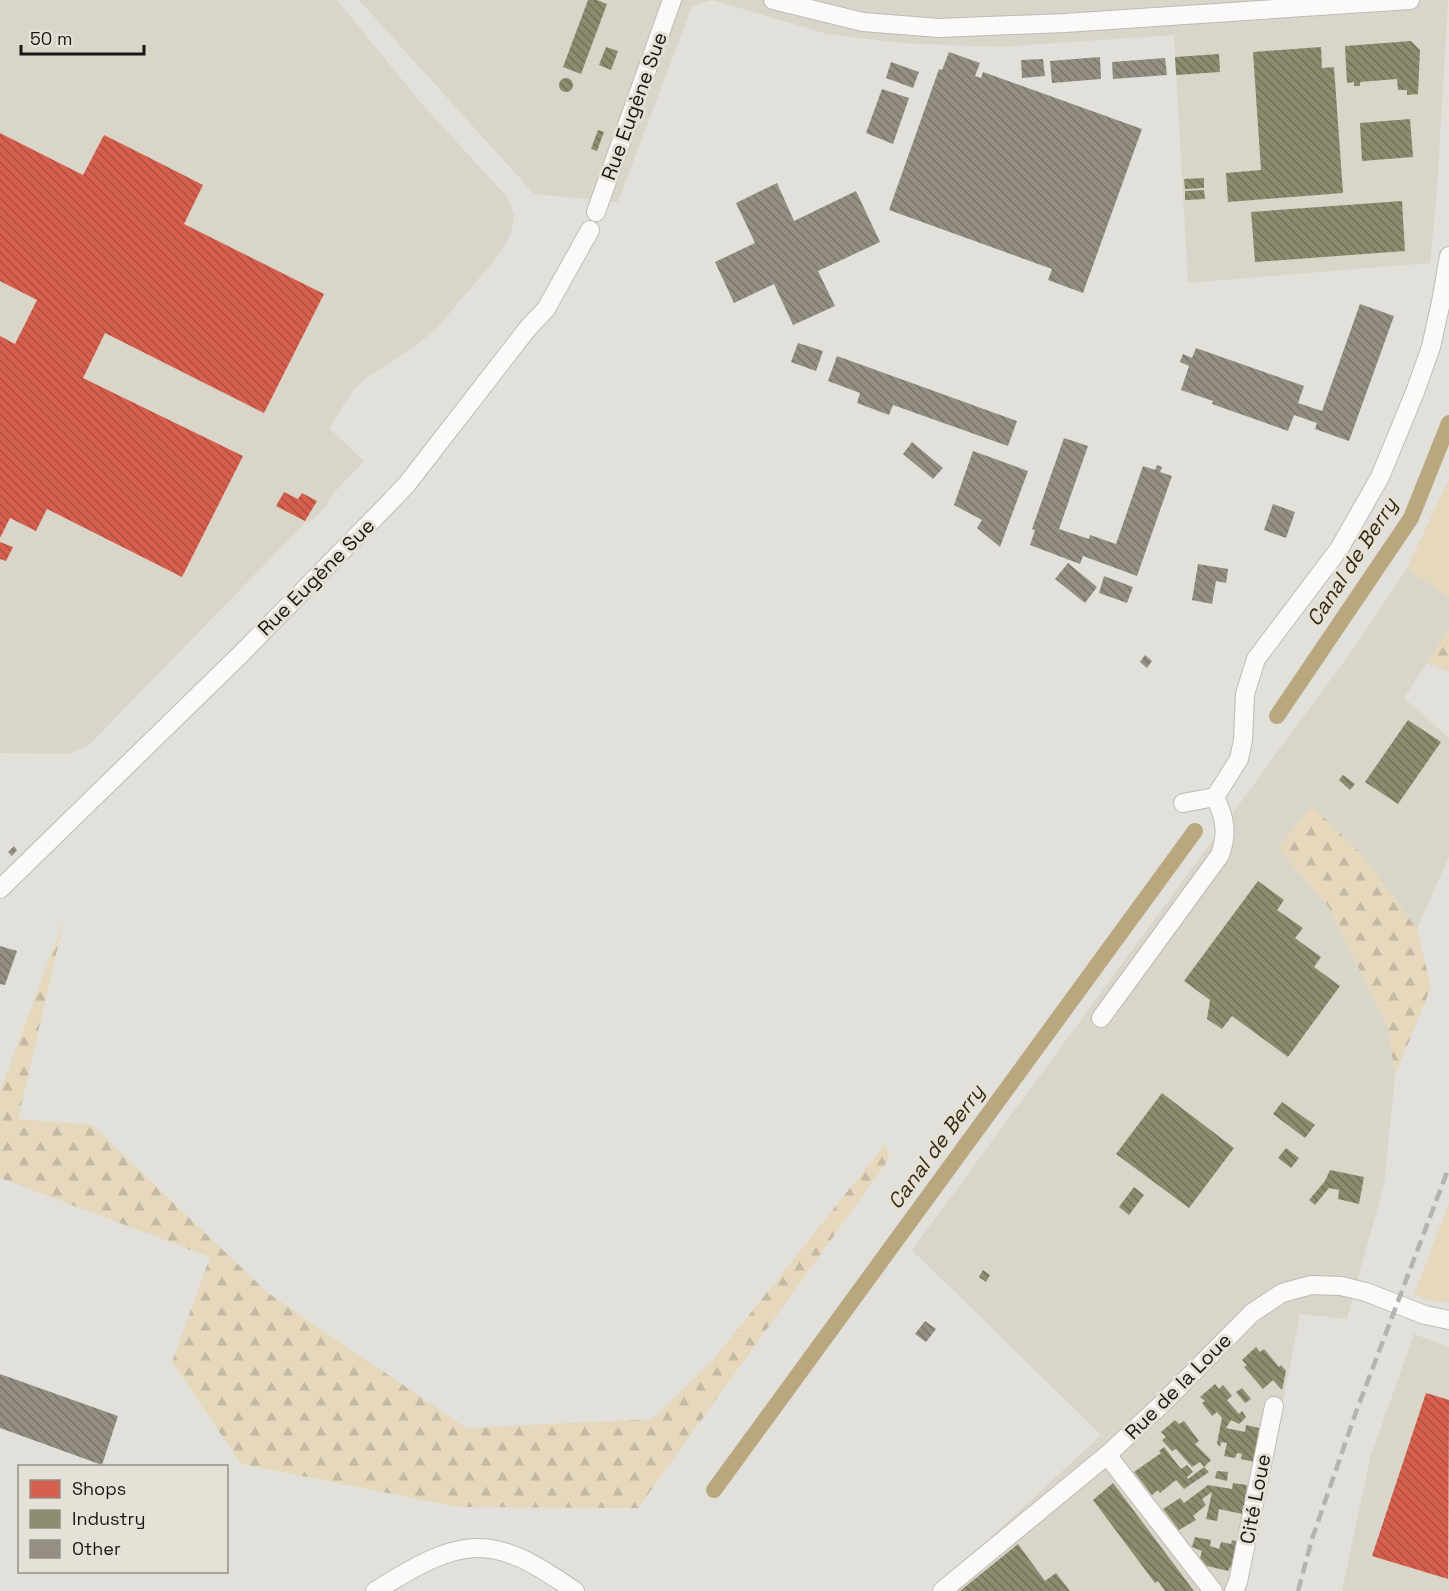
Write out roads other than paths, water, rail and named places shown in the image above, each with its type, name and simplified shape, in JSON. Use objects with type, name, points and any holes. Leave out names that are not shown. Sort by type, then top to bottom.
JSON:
[{"type":"street","name":"Rue Eugène Sue","points":[[596,212],[672,0]]},
{"type":"street","points":[[773,0],[864,22],[939,28],[1065,23],[1410,0]]},
{"type":"street","name":"Rue Eugène Sue","points":[[0,889],[242,653],[407,483],[528,328],[546,309],[590,230]]},
{"type":"street","points":[[1183,803],[1215,797],[1239,759],[1243,740],[1245,694],[1256,659],[1339,549],[1380,477],[1431,347],[1449,256]]},
{"type":"street","points":[[1101,1018],[1220,855],[1225,843],[1226,828],[1223,814],[1215,797]]},
{"type":"street","name":"Rue de la Loue","points":[[942,1591],[1107,1455],[1163,1403],[1252,1313],[1282,1293],[1311,1285],[1341,1286],[1366,1292],[1425,1315],[1449,1320]]},
{"type":"street","name":"Cité Loue","points":[[1234,1591],[1238,1582],[1274,1406]]},
{"type":"street","points":[[1107,1455],[1213,1591]]},
{"type":"street","points":[[375,1591],[411,1569],[440,1556],[486,1548],[513,1555],[530,1563],[575,1591]]},
{"type":"waterway","name":"Canal de Berry","points":[[1277,716],[1411,518],[1449,423]]},
{"type":"waterway","name":"Canal de Berry","points":[[714,1490],[1195,831]]},
{"type":"railway","points":[[1298,1591],[1312,1539],[1356,1412],[1449,1167]]}]
